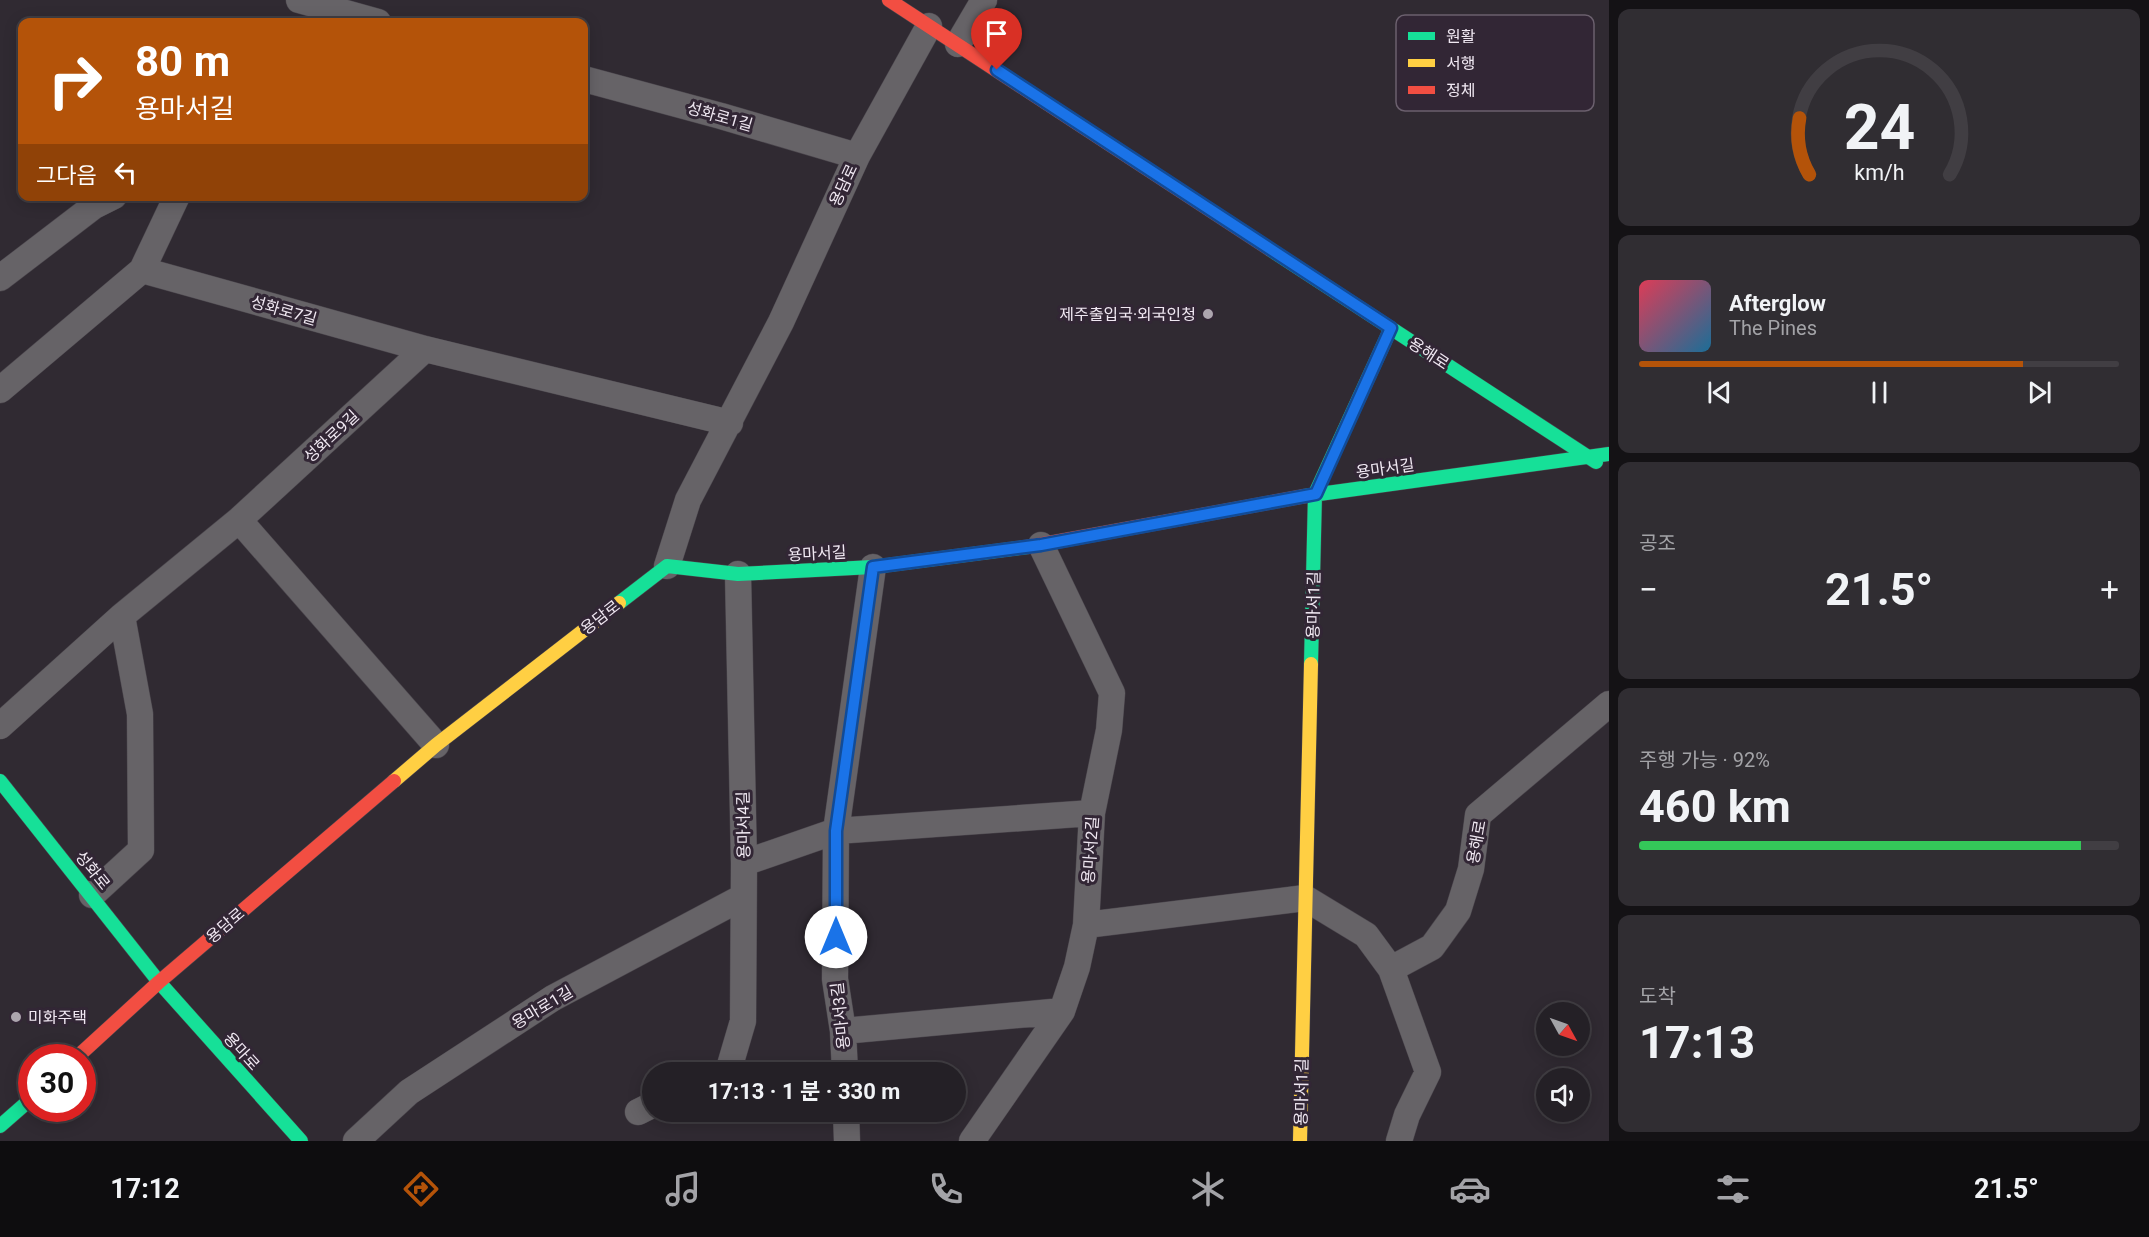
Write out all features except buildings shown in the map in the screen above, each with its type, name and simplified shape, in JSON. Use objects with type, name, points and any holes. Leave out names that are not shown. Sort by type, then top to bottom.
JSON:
[{"type":"street","points":[[298,0],[321,10],[359,18]]},
{"type":"street","name":"용해로","points":[[889,0],[1609,470]]},
{"type":"street","points":[[958,44],[984,0]]},
{"type":"street","name":"용담로","points":[[91,1044],[159,982],[436,745],[666,566],[688,500],[781,322],[856,156],[929,26]]},
{"type":"street","name":"성화로1길","points":[[588,80],[856,156]]},
{"type":"street","points":[[0,278],[94,206],[104,201]]},
{"type":"street","points":[[0,390],[142,270],[175,201]]},
{"type":"street","name":"성화로7길","points":[[142,270],[425,349]]},
{"type":"street","name":"용마서1길","points":[[1300,1141],[1316,494],[1391,328]]},
{"type":"street","points":[[425,349],[730,423]]},
{"type":"street","name":"성화로9길","points":[[0,726],[122,616],[239,520],[425,349]]},
{"type":"street","name":"용마서길","points":[[666,566],[738,574],[873,567],[1041,545],[1316,494],[1609,454]]},
{"type":"street","points":[[239,520],[436,745]]},
{"type":"street","name":"용마서2길","points":[[972,1141],[1062,1011],[1077,967],[1086,925],[1092,813],[1109,730],[1112,693],[1041,545]]},
{"type":"street","name":"용마서3길","points":[[844,1062],[843,1031],[836,979],[836,831],[873,567]]},
{"type":"street","name":"용마서4길","points":[[731,1062],[743,1021],[744,863],[738,574]]},
{"type":"street","points":[[92,895],[141,850],[140,714],[122,616]]},
{"type":"street","name":"용해로","points":[[1391,969],[1432,947],[1458,911],[1471,869],[1478,816],[1609,704]]},
{"type":"street","name":"성화로","points":[[0,781],[159,982]]},
{"type":"street","points":[[744,863],[836,831],[1092,813]]},
{"type":"street","name":"용마로1길","points":[[356,1141],[409,1092],[553,998],[743,897]]},
{"type":"street","points":[[1086,925],[1305,898],[1366,935],[1391,969],[1428,1072],[1407,1115],[1399,1141]]},
{"type":"street","name":"용마로","points":[[159,982],[301,1141]]},
{"type":"street","points":[[843,1031],[1062,1011]]},
{"type":"street","points":[[0,1126],[18,1110]]},
{"type":"street","points":[[846,1122],[846,1141]]},
{"type":"traffic: fast","points":[[1271,250],[1596,462]]},
{"type":"traffic: fast","points":[[1311,664],[1315,494],[1391,328]]},
{"type":"traffic: fast","points":[[1305,496],[1609,454]]},
{"type":"traffic: fast","points":[[619,603],[667,566],[738,574],[873,567],[1027,547]]},
{"type":"traffic: fast","points":[[0,781],[159,982],[301,1141]]},
{"type":"traffic: fast","points":[[0,1126],[18,1110]]},
{"type":"traffic: slow","points":[[394,781],[436,745],[619,603]]},
{"type":"traffic: slow","points":[[1300,1141],[1311,664]]},
{"type":"traffic: jam","points":[[889,0],[1271,250]]},
{"type":"traffic: jam","points":[[1027,547],[1305,496]]},
{"type":"traffic: jam","points":[[91,1044],[159,982],[394,781]]},
{"type":"place","name":"제주출입국·외국인청","points":[[1208,314]]},
{"type":"place","name":"미화주택","points":[[16,1017]]},
{"type":"route","points":[[836,937],[836,831],[873,567],[1041,545],[1316,494],[1391,328],[997,70]]}]
